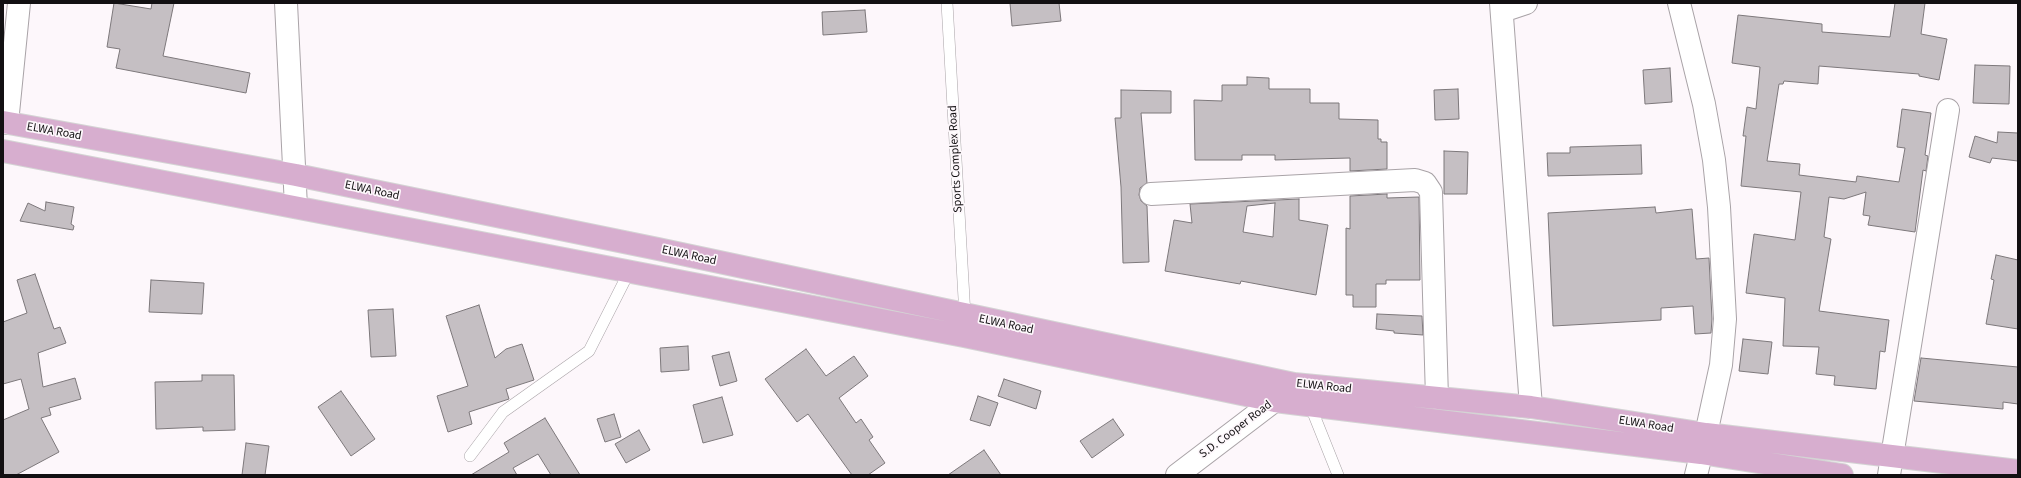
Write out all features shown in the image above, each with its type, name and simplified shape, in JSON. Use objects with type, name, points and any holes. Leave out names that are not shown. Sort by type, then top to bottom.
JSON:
[{"type":"main road","name":"ELWA Road","points":[[5,123],[296,175],[1294,384],[1531,407],[1842,475]]},
{"type":"main road","name":"ELWA Road","points":[[3,151],[964,336],[1275,401],[1704,444],[1890,465],[2018,471]]},
{"type":"street","points":[[5,123],[19,3]]},
{"type":"street","points":[[286,3],[296,175],[296,208]]},
{"type":"street","points":[[1526,3],[1502,7],[1531,407]]},
{"type":"street","points":[[1679,3],[1704,104],[1714,160],[1719,207],[1725,319],[1721,365],[1696,475]]},
{"type":"street","points":[[1890,465],[1948,110]]},
{"type":"street","points":[[1151,194],[1415,180],[1425,183],[1431,192],[1437,398]]},
{"type":"street","name":"S.D. Cooper Road","points":[[1182,473],[1275,401],[1294,384]]},
{"type":"lane","name":"Sports Complex Road","points":[[947,3],[965,316]]},
{"type":"lane","points":[[470,456],[502,412],[589,351],[629,272]]},
{"type":"lane","points":[[1310,405],[1338,475]]},
{"type":"building","points":[[114,3],[151,9],[152,3],[174,3],[163,56],[250,73],[246,93],[116,68],[120,49],[107,47]]},
{"type":"building","points":[[1010,3],[1059,3],[1061,21],[1012,26]]},
{"type":"building","points":[[1895,3],[1925,3],[1921,34],[1947,39],[1939,80],[1919,76],[1919,74],[1819,66],[1818,84],[1784,81],[1783,84],[1779,84],[1767,161],[1800,164],[1799,175],[1856,182],[1857,176],[1899,182],[1905,148],[1897,147],[1902,109],[1931,113],[1925,155],[1928,156],[1926,171],[1923,170],[1915,232],[1868,225],[1870,216],[1863,215],[1866,192],[1844,199],[1829,197],[1824,237],[1831,239],[1819,311],[1889,320],[1885,352],[1880,351],[1876,389],[1834,385],[1835,376],[1816,374],[1819,347],[1783,346],[1785,298],[1746,293],[1754,234],[1795,240],[1801,192],[1741,186],[1746,136],[1743,136],[1747,107],[1756,109],[1760,67],[1732,63],[1738,15],[1822,24],[1822,32],[1890,37]]},
{"type":"building","points":[[865,10],[867,32],[823,35],[822,12]]},
{"type":"building","points":[[1975,65],[2010,66],[2009,104],[1973,103]]},
{"type":"building","points":[[1670,68],[1672,102],[1645,104],[1643,70]]},
{"type":"building","points":[[1247,77],[1269,78],[1269,89],[1310,89],[1310,103],[1339,103],[1339,119],[1378,120],[1378,139],[1381,139],[1381,142],[1387,142],[1387,169],[1350,171],[1350,158],[1275,160],[1275,155],[1242,155],[1242,160],[1195,160],[1194,100],[1222,101],[1222,85],[1247,85]]},
{"type":"building","points":[[1458,89],[1459,119],[1435,120],[1434,90]]},
{"type":"building","points":[[1121,90],[1171,91],[1171,113],[1141,113],[1147,183],[1140,188],[1139,195],[1141,201],[1147,206],[1149,262],[1123,263],[1121,187],[1115,118],[1121,118]]},
{"type":"building","points":[[1998,132],[2018,133],[2018,161],[1992,158],[1990,163],[1969,157],[1975,136],[1997,143]]},
{"type":"building","points":[[1641,145],[1642,174],[1548,176],[1547,153],[1570,153],[1570,147]]},
{"type":"building","points":[[1444,151],[1468,152],[1467,194],[1444,194]]},
{"type":"building","points":[[1387,194],[1387,198],[1419,197],[1420,280],[1386,280],[1386,284],[1376,284],[1376,307],[1353,307],[1353,295],[1346,295],[1346,228],[1350,229],[1350,196]]},
{"type":"building","points":[[1299,199],[1299,220],[1328,225],[1316,295],[1241,281],[1240,284],[1165,271],[1174,220],[1192,223],[1190,204]],"holes":[[[1275,203],[1273,237],[1243,232],[1247,206]]]},
{"type":"building","points":[[46,202],[74,207],[71,224],[74,226],[73,230],[20,221],[28,203],[45,211]]},
{"type":"building","points":[[1655,207],[1656,213],[1692,209],[1696,259],[1709,258],[1712,319],[1711,333],[1695,334],[1693,306],[1661,308],[1661,320],[1553,326],[1548,213]]},
{"type":"building","points":[[1996,255],[2018,260],[2018,329],[1986,324],[1994,280],[1991,279]]},
{"type":"building","points":[[35,274],[54,329],[60,327],[66,343],[38,353],[43,387],[75,378],[81,399],[49,408],[51,415],[41,418],[59,452],[16,475],[3,475],[3,420],[29,409],[21,379],[3,384],[3,322],[27,313],[17,280]]},
{"type":"building","points":[[151,280],[204,283],[202,314],[149,312]]},
{"type":"building","points":[[479,305],[495,358],[506,349],[522,344],[534,380],[506,389],[509,399],[469,412],[472,424],[448,432],[437,396],[468,386],[446,316]]},
{"type":"building","points":[[393,309],[396,356],[371,357],[368,310]]},
{"type":"building","points":[[1377,314],[1422,316],[1423,335],[1394,333],[1394,331],[1376,329]]},
{"type":"building","points":[[1743,339],[1772,342],[1768,374],[1739,371]]},
{"type":"building","points":[[688,346],[689,370],[661,372],[660,348]]},
{"type":"building","points":[[806,349],[826,376],[854,356],[868,376],[839,398],[856,423],[861,419],[873,437],[869,440],[885,463],[868,475],[852,475],[808,414],[797,422],[765,379]]},
{"type":"building","points":[[729,352],[737,381],[720,386],[712,356]]},
{"type":"building","points":[[1921,358],[2018,367],[2018,404],[2003,402],[2003,409],[1914,401]]},
{"type":"building","points":[[202,375],[234,375],[235,430],[203,431],[203,427],[156,429],[155,382],[202,381]]},
{"type":"building","points":[[1004,379],[1041,391],[1036,409],[998,396]]},
{"type":"building","points":[[341,391],[375,439],[351,456],[318,407]]},
{"type":"building","points":[[978,396],[998,403],[990,426],[970,420]]},
{"type":"building","points":[[722,397],[733,435],[703,443],[693,405]]},
{"type":"building","points":[[614,414],[621,437],[605,442],[597,419]]},
{"type":"building","points":[[545,418],[580,475],[551,475],[538,454],[513,468],[517,475],[471,475],[509,452],[504,443]]},
{"type":"building","points":[[1113,419],[1124,435],[1092,458],[1080,441]]},
{"type":"building","points":[[639,430],[650,450],[626,463],[615,444]]},
{"type":"building","points":[[246,443],[269,446],[265,475],[242,475]]},
{"type":"building","points":[[984,450],[1001,475],[948,475]]}]
